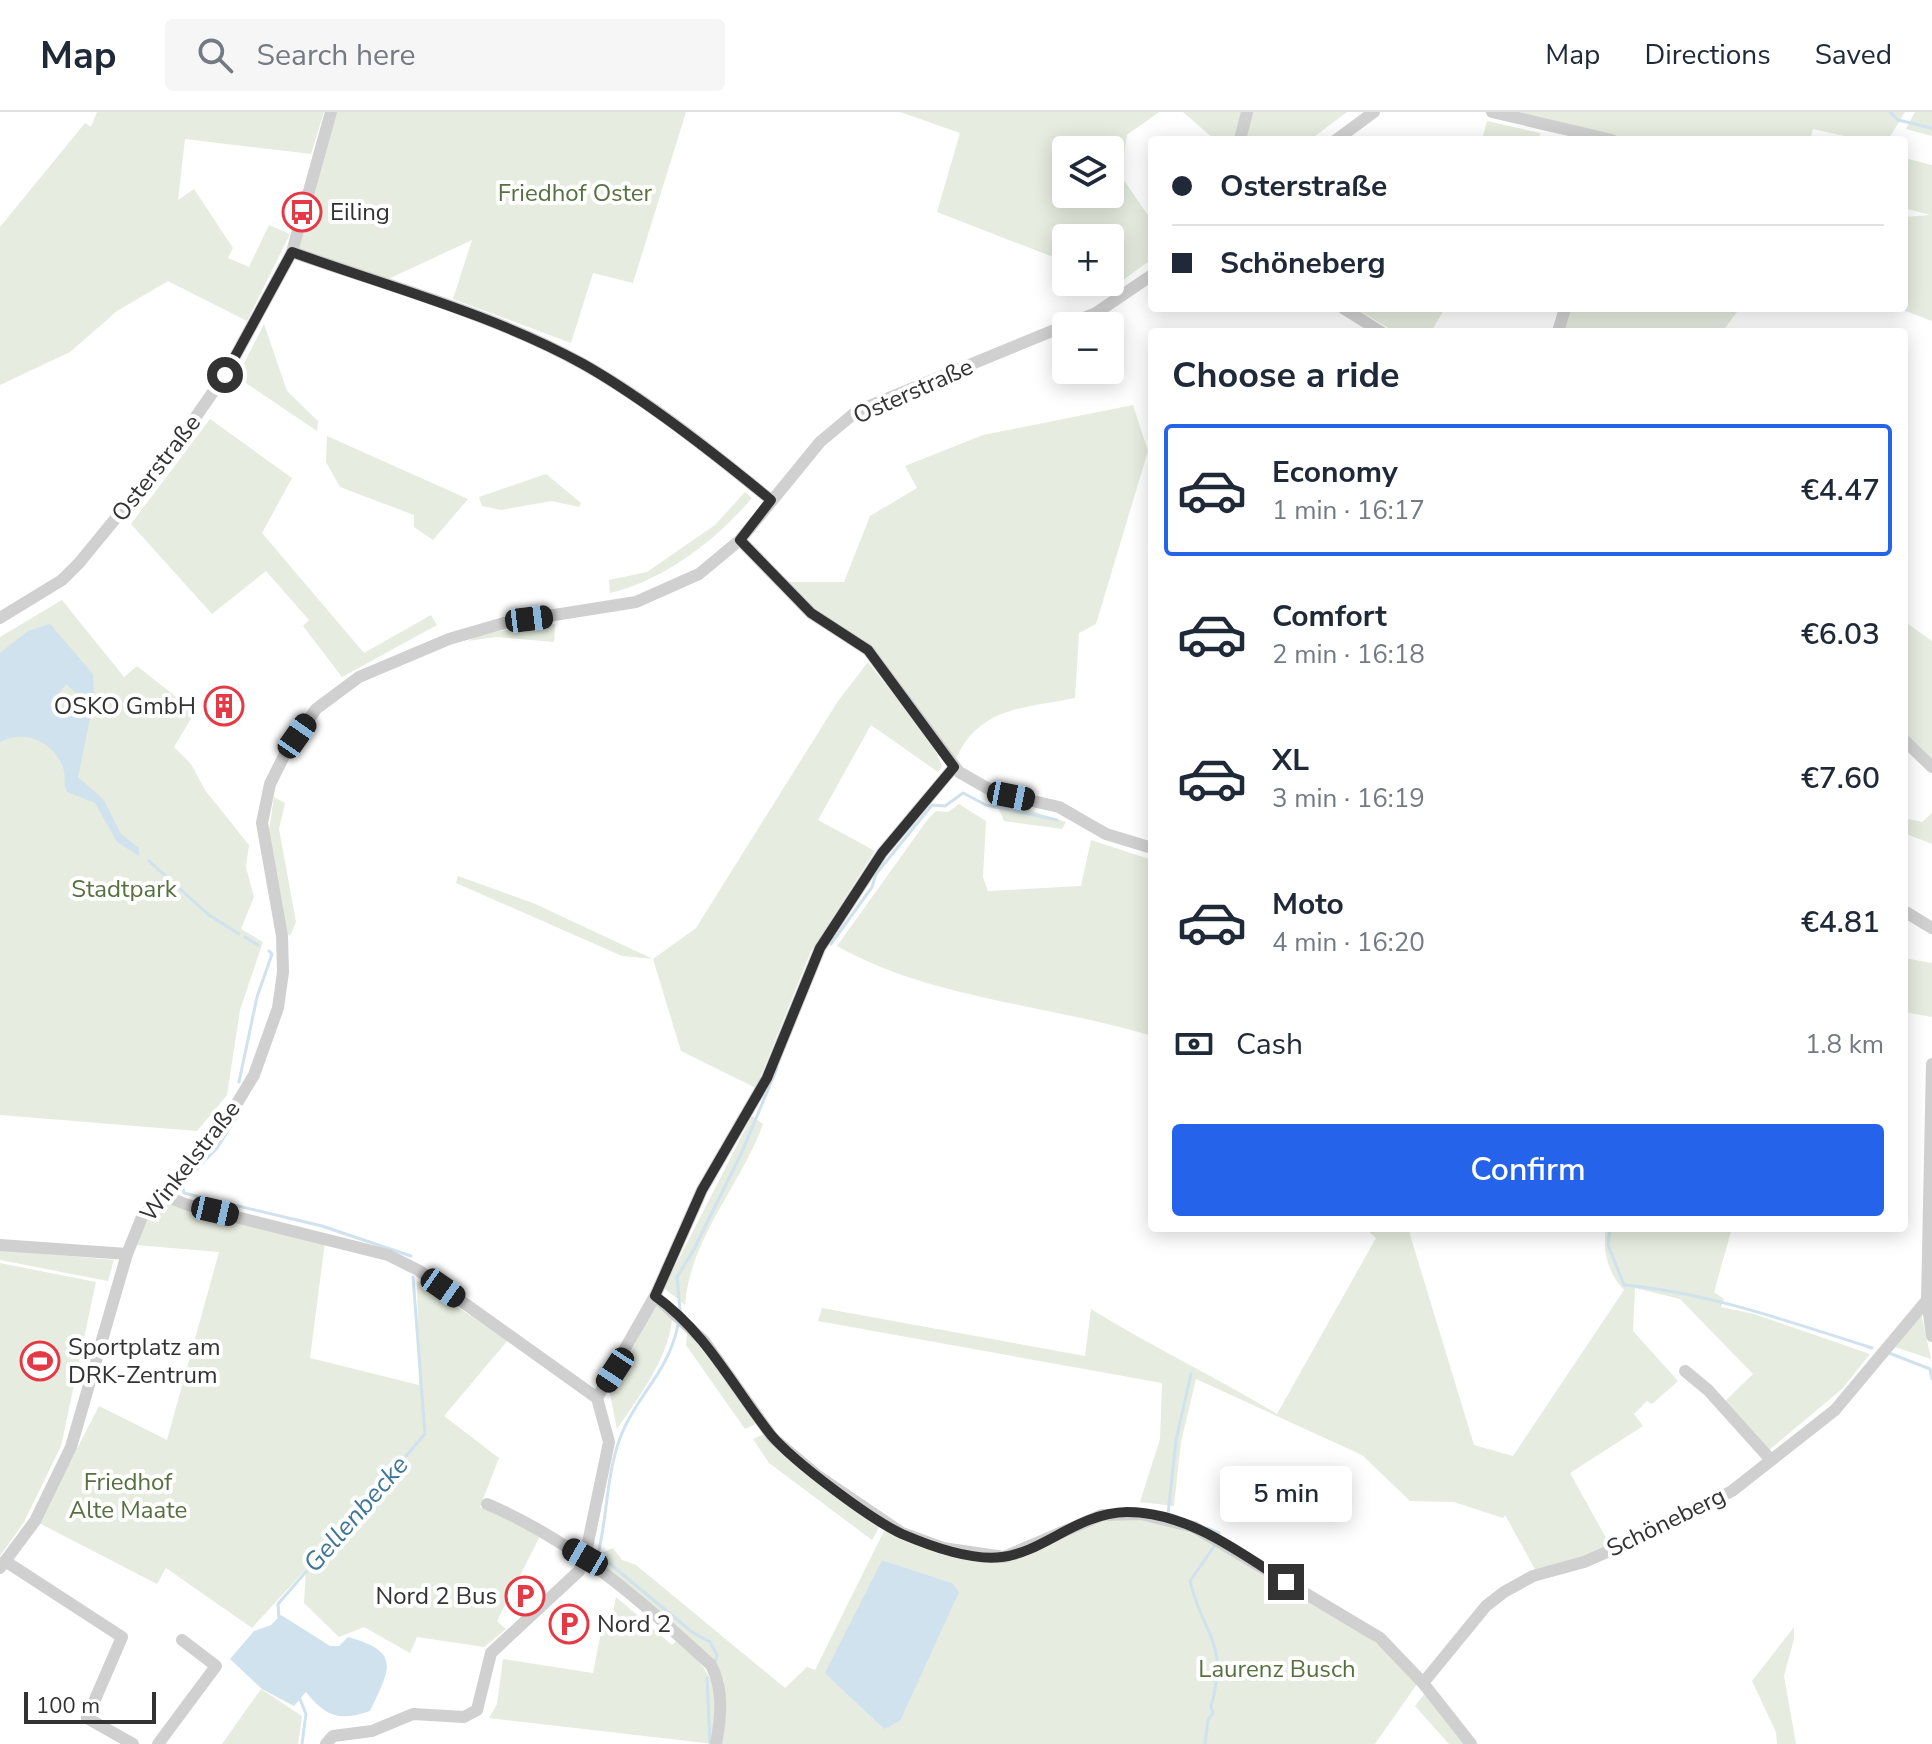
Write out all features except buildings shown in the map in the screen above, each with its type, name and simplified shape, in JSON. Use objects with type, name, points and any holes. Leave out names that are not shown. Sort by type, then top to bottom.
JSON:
[{"type":"street","name":"Osterstraße","points":[[0,618],[62,580],[176,445],[225,375],[292,252],[331,112]]},
{"type":"street","points":[[1241,136],[1247,112]]},
{"type":"street","points":[[1341,136],[1374,112]]},
{"type":"street","points":[[1492,112],[1595,136]]},
{"type":"street","points":[[292,252],[517,333],[581,363],[617,385],[771,500]]},
{"type":"street","name":"Osterstraße","points":[[771,500],[820,442],[857,411],[1096,313],[1148,278]]},
{"type":"street","points":[[1349,312],[1375,328]]},
{"type":"street","name":"Winkelstraße","points":[[3,1564],[35,1521],[71,1447],[127,1254],[142,1217],[222,1128],[254,1075],[278,1008],[282,936],[262,823],[270,784],[284,756],[316,709],[359,677],[449,639],[504,623],[636,602],[699,574],[740,540],[771,500]]},
{"type":"street","points":[[740,540],[811,613],[868,650],[954,767],[994,792],[1059,807],[1106,834],[1148,847]]},
{"type":"street","points":[[1908,744],[1932,767]]},
{"type":"street","points":[[597,1398],[655,1296],[702,1190],[767,1078],[820,948],[882,853],[954,767]]},
{"type":"street","points":[[1908,913],[1932,928]]},
{"type":"street","points":[[1932,1064],[1927,1300],[1932,1336]]},
{"type":"street","points":[[160,1194],[188,1205],[388,1255],[418,1270],[597,1398],[609,1442],[585,1557],[579,1571],[491,1653],[477,1710],[464,1717],[428,1713],[404,1715],[372,1731],[333,1736],[326,1744]]},
{"type":"street","points":[[0,1245],[127,1254]]},
{"type":"street","points":[[655,1296],[704,1341],[773,1438],[818,1476],[902,1533],[943,1548],[1004,1557],[1102,1515],[1141,1514],[1194,1527],[1380,1638],[1423,1683],[1471,1744]]},
{"type":"street","name":"Schöneberg","points":[[1423,1683],[1486,1606],[1504,1592],[1533,1576],[1584,1562],[1732,1491],[1835,1410],[1927,1300]]},
{"type":"street","points":[[1685,1371],[1708,1390],[1771,1460]]},
{"type":"street","points":[[487,1504],[522,1519],[585,1557],[711,1665],[719,1680],[721,1722],[716,1744]]},
{"type":"street","points":[[3,1564],[122,1637],[87,1718],[133,1744]]},
{"type":"street","points":[[158,1744],[216,1666],[182,1640]]},
{"type":"green space","points":[[97,112],[324,112],[311,154],[185,139],[178,200],[194,189],[233,248],[228,258],[249,267],[269,225],[290,234],[247,321],[168,281],[117,311],[70,352],[0,385],[0,227],[85,123],[91,127]]},
{"type":"green space","name":"Friedhof Oster","points":[[335,112],[686,112],[633,283],[593,273],[571,343],[453,299],[472,240],[384,281],[297,249]]},
{"type":"green space","points":[[900,112],[1159,112],[1127,135],[1124,156],[1124,136],[1052,136],[1052,208],[1124,208],[1124,180],[1148,215],[1148,262],[1124,279],[1124,224],[1052,224],[1052,257],[937,212],[960,133]]},
{"type":"green space","points":[[1183,112],[1243,112],[1237,136],[1210,136]]},
{"type":"green space","points":[[1251,112],[1347,112],[1315,136],[1245,136]]},
{"type":"green space","points":[[1510,112],[1905,112],[1890,136],[1844,136],[1813,129],[1811,136],[1610,136]]},
{"type":"green space","points":[[1915,112],[1932,112],[1932,136],[1906,129]]},
{"type":"green space","points":[[1487,121],[1540,133],[1540,136],[1483,136]]},
{"type":"green space","points":[[1908,159],[1932,165],[1932,321],[1908,312],[1908,217],[1930,215],[1908,209]]},
{"type":"green space","points":[[1362,312],[1443,312],[1433,328],[1388,328]]},
{"type":"green space","points":[[1568,312],[1737,312],[1725,328],[1563,328]]},
{"type":"green space","points":[[264,324],[287,391],[318,421],[317,431],[237,377]]},
{"type":"green space","points":[[1133,405],[1148,451],[1096,624],[1079,633],[1075,698],[1020,708],[989,720],[964,744],[954,763],[887,668],[812,610],[783,582],[844,582],[870,516],[917,488],[905,466],[983,435]]},
{"type":"green space","points":[[210,419],[292,478],[262,533],[364,653],[431,615],[437,625],[342,677],[303,626],[309,620],[266,571],[212,614],[131,524]]},
{"type":"green space","points":[[327,436],[468,499],[433,540],[414,527],[414,515],[340,487],[326,462]]},
{"type":"green space","points":[[546,474],[581,503],[579,507],[552,501],[501,510],[482,506],[479,497]]},
{"type":"green space","points":[[745,492],[752,498],[706,543],[650,579],[610,593],[609,580],[647,572],[715,525]]},
{"type":"green space","name":"Stadtpark","points":[[62,600],[124,677],[137,666],[195,712],[174,747],[191,764],[205,790],[249,845],[246,867],[254,897],[241,929],[263,942],[240,1010],[227,1095],[197,1131],[0,1115],[0,637]]},
{"type":"green space","points":[[555,624],[554,642],[496,637],[468,641],[483,633]]},
{"type":"green space","points":[[1908,624],[1932,641],[1932,760],[1908,738]]},
{"type":"green space","points":[[868,662],[932,743],[942,766],[938,772],[871,725],[818,820],[875,851],[811,951],[756,1088],[681,1051],[653,959],[696,928],[838,701]]},
{"type":"green space","points":[[274,797],[285,803],[279,829],[296,922],[290,936],[284,930],[268,837]]},
{"type":"green space","points":[[959,804],[986,821],[983,877],[988,891],[1081,886],[1091,840],[1148,859],[1148,1035],[951,990],[874,964],[837,946],[928,819],[936,811],[948,812]]},
{"type":"green space","points":[[997,805],[1020,807],[1066,822],[1062,829],[1004,821]]},
{"type":"green space","points":[[1932,813],[1932,844],[1908,835],[1908,819],[1922,822]]},
{"type":"green space","points":[[458,876],[533,903],[653,959],[622,956],[456,883]]},
{"type":"green space","points":[[1908,959],[1932,963],[1932,1017],[1908,1013]]},
{"type":"green space","points":[[752,1116],[763,1124],[696,1257],[685,1305],[664,1288]]},
{"type":"green space","name":"Friedhof Alte Maate","points":[[159,1201],[325,1242],[310,1358],[419,1385],[417,1281],[508,1340],[444,1416],[499,1458],[480,1507],[541,1534],[497,1621],[506,1629],[484,1647],[417,1637],[410,1653],[364,1627],[339,1637],[304,1603],[306,1569],[252,1628],[166,1568],[157,1584],[39,1523],[99,1406],[167,1440],[219,1252],[136,1245],[147,1216]]},
{"type":"green space","points":[[1369,1232],[1409,1232],[1474,1445],[1513,1456],[1624,1290],[1608,1261],[1606,1232],[1731,1232],[1714,1292],[1724,1299],[1721,1307],[1754,1314],[1870,1354],[1842,1389],[1768,1451],[1725,1401],[1753,1374],[1680,1299],[1635,1288],[1633,1331],[1678,1381],[1652,1404],[1647,1401],[1634,1414],[1643,1426],[1570,1473],[1610,1545],[1583,1559],[1536,1571],[1505,1515],[1503,1518],[1454,1502],[1410,1501],[1362,1455],[1196,1379],[1181,1442],[1174,1506],[1140,1502],[1160,1439],[1162,1383],[818,1321],[822,1308],[1085,1356],[1091,1309],[1277,1414],[1376,1238]]},
{"type":"green space","points":[[0,1250],[114,1260],[108,1281],[0,1260]]},
{"type":"green space","name":"Sportplatz am DRK-Zentrum","points":[[0,1263],[96,1282],[61,1446],[24,1522],[0,1556]]},
{"type":"green space","points":[[657,1300],[673,1312],[671,1328],[653,1374],[617,1429],[610,1394]]},
{"type":"green space","points":[[1921,1313],[1931,1359],[1892,1346]]},
{"type":"green space","points":[[688,1326],[758,1423],[745,1429],[686,1345]]},
{"type":"green space","points":[[766,1433],[797,1465],[880,1526],[872,1540],[769,1463],[753,1439]]},
{"type":"green space","name":"Laurenz Busch","points":[[1141,1517],[1188,1528],[1347,1622],[1381,1647],[1417,1684],[1375,1744],[722,1744],[724,1681],[711,1659],[593,1557],[613,1548],[622,1560],[636,1565],[785,1688],[807,1667],[815,1670],[885,1529],[942,1552],[982,1561],[1004,1561],[1102,1519]],"holes":[[[882,1560],[952,1583],[884,1729],[826,1673]]]},
{"type":"green space","points":[[616,1597],[672,1645],[677,1640],[709,1676],[715,1696],[714,1744],[489,1718],[497,1704],[503,1659],[593,1673],[604,1617],[612,1618]]},
{"type":"green space","points":[[1794,1627],[1784,1676],[1796,1744],[1777,1744],[1776,1732],[1752,1681]]},
{"type":"green space","points":[[261,1689],[302,1716],[298,1744],[222,1744]]},
{"type":"green space","points":[[1425,1693],[1465,1744],[1449,1744],[1415,1706]]},
{"type":"water","points":[[50,624],[93,674],[94,699],[78,777],[104,800],[121,834],[139,848],[139,856],[117,842],[95,803],[67,792],[63,767],[45,744],[28,737],[0,742],[0,653],[28,631]],"holes":[[[66,684],[77,694],[63,717],[51,703]]]},
{"type":"water","points":[[882,1560],[952,1583],[959,1592],[900,1721],[884,1729],[825,1673]]},
{"type":"water","points":[[281,1615],[330,1646],[339,1646],[348,1637],[366,1643],[384,1656],[386,1674],[370,1711],[350,1716],[334,1715],[320,1707],[306,1692],[294,1706],[262,1689],[230,1659],[254,1631],[271,1625]]},
{"type":"waterway","points":[[1890,112],[1898,120],[1932,128]]},
{"type":"waterway","points":[[831,944],[872,887],[876,874],[932,805],[945,806],[963,793],[986,805],[1057,820]]},
{"type":"waterway","name":"Gellenbecke","points":[[149,861],[209,915],[239,934]]},
{"type":"waterway","name":"Gellenbecke","points":[[245,937],[258,945]]},
{"type":"waterway","name":"Gellenbecke","points":[[239,1082],[257,997],[272,954],[269,951]]},
{"type":"waterway","points":[[680,1310],[677,1277],[742,1152],[777,1068]]},
{"type":"waterway","name":"Gellenbecke","points":[[241,1110],[217,1148],[182,1184],[184,1193],[322,1226],[411,1256]]},
{"type":"waterway","points":[[1610,1232],[1608,1245],[1624,1285],[1719,1302],[1872,1348]]},
{"type":"waterway","name":"Gellenbecke","points":[[279,1618],[278,1604],[425,1434],[413,1277]]},
{"type":"waterway","points":[[678,1325],[667,1356],[622,1433],[610,1478],[598,1554],[692,1632],[710,1642],[717,1655],[715,1662]]},
{"type":"waterway","points":[[1889,1353],[1930,1369],[1932,1379]]},
{"type":"waterway","points":[[1178,1517],[1168,1514],[1176,1440],[1191,1374]]},
{"type":"waterway","points":[[1207,1528],[1219,1533]]},
{"type":"waterway","points":[[1205,1744],[1208,1720],[1213,1713],[1216,1653],[1190,1581],[1215,1545]]},
{"type":"waterway","points":[[707,1678],[710,1744]]},
{"type":"waterway","name":"Gellenbecke","points":[[300,1699],[306,1714],[302,1744]]},
{"type":"place","name":"Eiling","points":[[302,212]]},
{"type":"place","name":"OSKO GmbH","points":[[224,706]]},
{"type":"place","name":"Sportplatz am DRK-Zentrum","points":[[40,1361]]},
{"type":"place","name":"Nord 2 Bus","points":[[525,1596]]},
{"type":"place","name":"Nord 2","points":[[569,1624]]},
{"type":"route","points":[[225,375],[292,252],[517,333],[581,363],[617,385],[771,500],[740,540],[811,613],[868,650],[954,767],[882,853],[820,948],[767,1078],[702,1190],[655,1296],[671,1307],[704,1341],[773,1438],[818,1476],[884,1524],[902,1533],[943,1548],[986,1557],[1004,1557],[1066,1528],[1102,1515],[1128,1512],[1194,1527],[1286,1582]]}]
